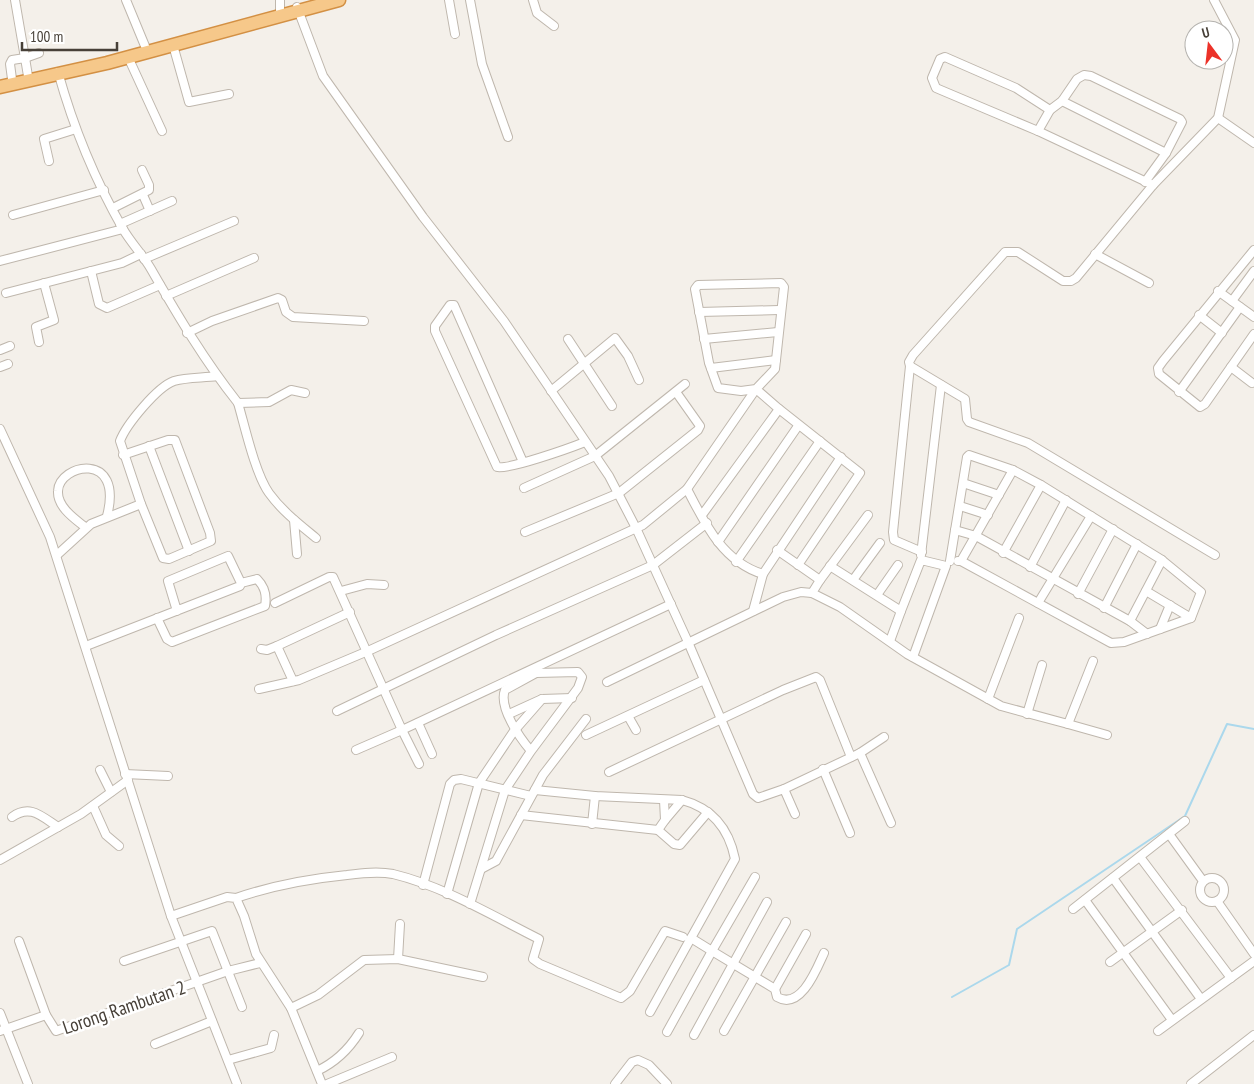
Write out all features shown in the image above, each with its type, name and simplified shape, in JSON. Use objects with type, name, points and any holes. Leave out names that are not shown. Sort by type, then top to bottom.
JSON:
[{"type":"highway","points":[[0,87],[58,72],[280,5],[297,8],[315,0]]},
{"type":"highway","points":[[6,80],[58,72],[128,57],[297,8],[339,0]]},
{"type":"street","points":[[15,0],[28,76]]},
{"type":"street","points":[[126,0],[145,46]]},
{"type":"street","points":[[450,0],[454,34]]},
{"type":"street","points":[[470,0],[482,64],[508,137]]},
{"type":"street","points":[[533,0],[537,13],[554,26]]},
{"type":"street","points":[[1149,183],[1218,118],[1235,40],[1214,0]]},
{"type":"street","points":[[297,8],[323,76],[409,199],[504,321],[618,493],[671,604],[754,796],[763,798],[784,789],[860,753],[884,737]]},
{"type":"street","points":[[173,45],[189,102],[229,94]]},
{"type":"street","points":[[6,80],[11,61],[39,53]]},
{"type":"street","points":[[128,57],[162,131]]},
{"type":"street","points":[[1050,110],[1008,84],[945,57],[940,59],[932,78],[936,88],[1038,131],[1149,183]]},
{"type":"street","points":[[58,72],[76,129],[122,226],[191,338],[217,376],[238,402],[249,445],[268,492],[294,520],[316,538]]},
{"type":"street","points":[[1038,131],[1050,110],[1062,101],[1077,79],[1084,75],[1180,119],[1182,122],[1149,183],[1076,278],[1071,281],[1063,281],[1018,252],[1005,252],[910,359],[893,532],[894,540],[921,556],[948,563],[961,561],[1111,644],[1124,642],[1192,618]]},
{"type":"street","points":[[1062,101],[1166,152]]},
{"type":"street","points":[[1218,118],[1254,143]]},
{"type":"street","points":[[50,160],[44,139],[76,129]]},
{"type":"street","points":[[113,208],[143,195],[150,188],[142,170]]},
{"type":"street","points":[[13,215],[104,190]]},
{"type":"street","points":[[143,195],[150,211]]},
{"type":"street","points":[[0,261],[122,226],[172,201]]},
{"type":"street","points":[[6,293],[142,257],[234,221]]},
{"type":"street","points":[[1254,250],[1218,290],[1158,368],[1159,374],[1200,407],[1205,404],[1254,334]]},
{"type":"street","points":[[1095,254],[1149,283]]},
{"type":"street","points":[[166,296],[254,258]]},
{"type":"street","points":[[91,271],[99,304],[106,308],[160,285]]},
{"type":"street","points":[[1232,301],[1254,271]]},
{"type":"street","points":[[40,342],[37,325],[54,320],[44,283]]},
{"type":"street","points":[[259,689],[293,681],[368,651],[636,528],[687,489],[756,389],[772,374],[776,360],[784,287],[781,283],[698,285],[695,289],[710,368],[720,390],[741,391],[756,389],[798,426],[860,471],[860,476],[798,565]]},
{"type":"street","points":[[1218,290],[1254,317]]},
{"type":"street","points":[[191,338],[212,321],[278,298],[282,300],[288,314],[293,316],[364,321]]},
{"type":"street","points":[[523,462],[454,305],[450,305],[435,326],[435,331],[495,466],[502,468],[523,462],[585,442]]},
{"type":"street","points":[[1179,392],[1240,307]]},
{"type":"street","points":[[699,312],[780,310]]},
{"type":"street","points":[[1199,315],[1222,332]]},
{"type":"street","points":[[704,339],[778,332]]},
{"type":"street","points":[[568,338],[612,406]]},
{"type":"street","points":[[551,391],[610,341],[618,339],[636,370],[639,380]]},
{"type":"street","points":[[1246,345],[1254,351]]},
{"type":"street","points":[[0,350],[10,346]]},
{"type":"street","points":[[710,368],[776,360]]},
{"type":"street","points":[[910,366],[965,399],[966,419],[969,422],[1028,443],[1216,555]]},
{"type":"street","points":[[1231,367],[1253,385]]},
{"type":"street","points":[[123,455],[172,439],[176,442],[211,536],[208,544],[168,559],[163,558],[141,504],[123,455],[120,441],[141,410],[158,392],[173,381],[217,376]]},
{"type":"street","points":[[524,488],[595,456],[685,384]]},
{"type":"street","points":[[890,642],[921,556],[941,385]]},
{"type":"street","points":[[238,402],[269,402],[291,390],[305,393]]},
{"type":"street","points":[[525,532],[618,493],[698,430],[700,426],[697,420],[676,392]]},
{"type":"street","points":[[702,516],[779,409]]},
{"type":"street","points":[[718,542],[798,426]]},
{"type":"street","points":[[0,429],[44,521],[57,555],[171,916],[237,1084]]},
{"type":"street","points":[[736,562],[820,441]]},
{"type":"street","points":[[149,446],[189,551]]},
{"type":"street","points":[[913,657],[948,563],[960,506],[967,457],[970,454],[1013,470],[1041,484],[1162,560],[1201,591],[1192,618]]},
{"type":"street","points":[[753,611],[763,574],[777,550],[841,457]]},
{"type":"street","points":[[85,527],[64,508],[58,492],[60,483],[78,470],[91,468],[99,470],[106,478],[110,487],[111,499],[107,516]]},
{"type":"street","points":[[961,561],[1013,470]]},
{"type":"street","points":[[963,483],[999,495]]},
{"type":"street","points":[[1003,553],[1041,484]]},
{"type":"street","points":[[687,489],[718,542],[736,562],[763,574]]},
{"type":"street","points":[[1030,567],[1066,500]]},
{"type":"street","points":[[57,555],[85,527],[107,516],[141,504]]},
{"type":"street","points":[[960,506],[988,515]]},
{"type":"street","points":[[812,593],[868,515]]},
{"type":"street","points":[[1038,603],[1091,516]]},
{"type":"street","points":[[294,520],[297,554]]},
{"type":"street","points":[[337,711],[653,565],[707,523]]},
{"type":"street","points":[[1078,594],[1113,529]]},
{"type":"street","points":[[955,530],[976,536],[1003,553],[1130,621],[1147,634]]},
{"type":"street","points":[[853,580],[880,543]]},
{"type":"street","points":[[1104,608],[1137,544]]},
{"type":"street","points":[[777,550],[820,580]]},
{"type":"street","points":[[177,611],[168,584],[179,576],[228,556],[241,583]]},
{"type":"street","points":[[1130,621],[1162,560]]},
{"type":"street","points":[[877,596],[898,565]]},
{"type":"street","points":[[830,566],[901,610]]},
{"type":"street","points":[[275,603],[329,577],[333,578],[341,591],[402,730],[419,764]]},
{"type":"street","points":[[86,646],[157,618],[237,588],[241,583],[257,580],[262,584],[266,598],[265,606],[172,642],[167,639],[157,618]]},
{"type":"street","points":[[341,591],[367,584],[384,585]]},
{"type":"street","points":[[1146,590],[1192,618]]},
{"type":"street","points":[[607,682],[788,595],[801,592],[812,593],[840,607],[913,657],[988,699],[1027,714],[1108,734]]},
{"type":"street","points":[[356,750],[418,723],[534,666],[671,604]]},
{"type":"street","points":[[1160,629],[1170,605]]},
{"type":"street","points":[[261,649],[267,650],[277,646],[350,612]]},
{"type":"street","points":[[988,699],[1019,618]]},
{"type":"street","points":[[277,646],[293,681]]},
{"type":"street","points":[[1068,724],[1092,661]]},
{"type":"street","points":[[1027,714],[1042,665]]},
{"type":"street","points":[[470,904],[505,790],[531,751],[572,698],[582,680],[578,672],[536,673],[505,690],[504,697],[514,731],[531,751]]},
{"type":"street","points":[[609,772],[816,677],[820,680],[850,757]]},
{"type":"street","points":[[586,735],[704,680]]},
{"type":"street","points":[[509,714],[542,699],[572,698]]},
{"type":"street","points":[[446,894],[479,782],[514,731],[542,699]]},
{"type":"street","points":[[628,716],[636,730]]},
{"type":"street","points":[[481,869],[496,861],[543,775],[586,719]]},
{"type":"street","points":[[418,723],[432,754]]},
{"type":"street","points":[[860,753],[891,823]]},
{"type":"street","points":[[823,769],[850,833]]},
{"type":"street","points":[[100,770],[111,792]]},
{"type":"street","points":[[543,775],[550,791]]},
{"type":"street","points":[[0,860],[93,806],[126,777],[168,776]]},
{"type":"street","points":[[423,885],[450,784],[454,780],[461,779],[505,790],[533,793],[550,791],[595,796],[682,800],[708,812],[725,831],[735,859],[687,938],[650,1012]]},
{"type":"street","points":[[784,789],[795,814]]},
{"type":"street","points":[[592,824],[595,796]]},
{"type":"street","points":[[664,800],[665,820]]},
{"type":"street","points":[[658,830],[682,800]]},
{"type":"street","points":[[93,806],[106,835],[119,846]]},
{"type":"street","points":[[12,817],[21,811],[28,810],[58,827]]},
{"type":"street","points":[[521,815],[658,830],[674,844],[680,845],[708,812]]},
{"type":"street","points":[[1073,909],[1185,822]]},
{"type":"street","points":[[1169,834],[1203,881]]},
{"type":"street","points":[[1140,857],[1182,910],[1231,978]]},
{"type":"street","points":[[171,916],[227,897],[236,898],[284,883],[378,872],[393,874],[446,894],[539,939],[533,959],[543,966],[618,998],[627,995],[664,931],[687,938],[776,989]]},
{"type":"street","points":[[1211,877],[1222,883],[1224,891],[1217,901],[1208,902],[1202,897],[1200,888],[1203,881],[1211,877]]},
{"type":"street","points":[[667,1032],[755,878]]},
{"type":"street","points":[[1113,878],[1201,999]]},
{"type":"street","points":[[236,898],[260,963],[291,1008],[322,1084]]},
{"type":"street","points":[[1085,900],[1172,1020]]},
{"type":"street","points":[[1217,901],[1254,954]]},
{"type":"street","points":[[694,1035],[768,902]]},
{"type":"street","points":[[1110,962],[1182,910]]},
{"type":"street","points":[[724,1031],[786,922]]},
{"type":"street","points":[[398,959],[400,924]]},
{"type":"street","points":[[124,961],[212,931],[242,1007]]},
{"type":"street","points":[[806,934],[776,989],[777,997],[784,999],[803,992],[824,953]]},
{"type":"street","name":"Lorong Rambutan 2","points":[[19,941],[46,1016],[54,1029],[58,1031],[228,971],[260,963]]},
{"type":"street","points":[[291,1008],[318,995],[362,961],[398,959],[484,977]]},
{"type":"street","points":[[1158,1031],[1254,962]]},
{"type":"street","points":[[0,1013],[3,1030],[28,1084]]},
{"type":"street","points":[[3,1030],[46,1016]]},
{"type":"street","points":[[156,1044],[212,1021]]},
{"type":"street","points":[[317,1072],[330,1064],[354,1042],[359,1033]]},
{"type":"street","points":[[228,1060],[271,1048],[274,1035]]},
{"type":"street","points":[[1191,1084],[1254,1035]]},
{"type":"street","points":[[327,1084],[392,1057]]},
{"type":"street","points":[[615,1084],[632,1062],[638,1060],[648,1065],[667,1084]]},
{"type":"waterway","points":[[952,997],[1009,965],[1017,929],[1185,816],[1227,724],[1254,729]]}]
